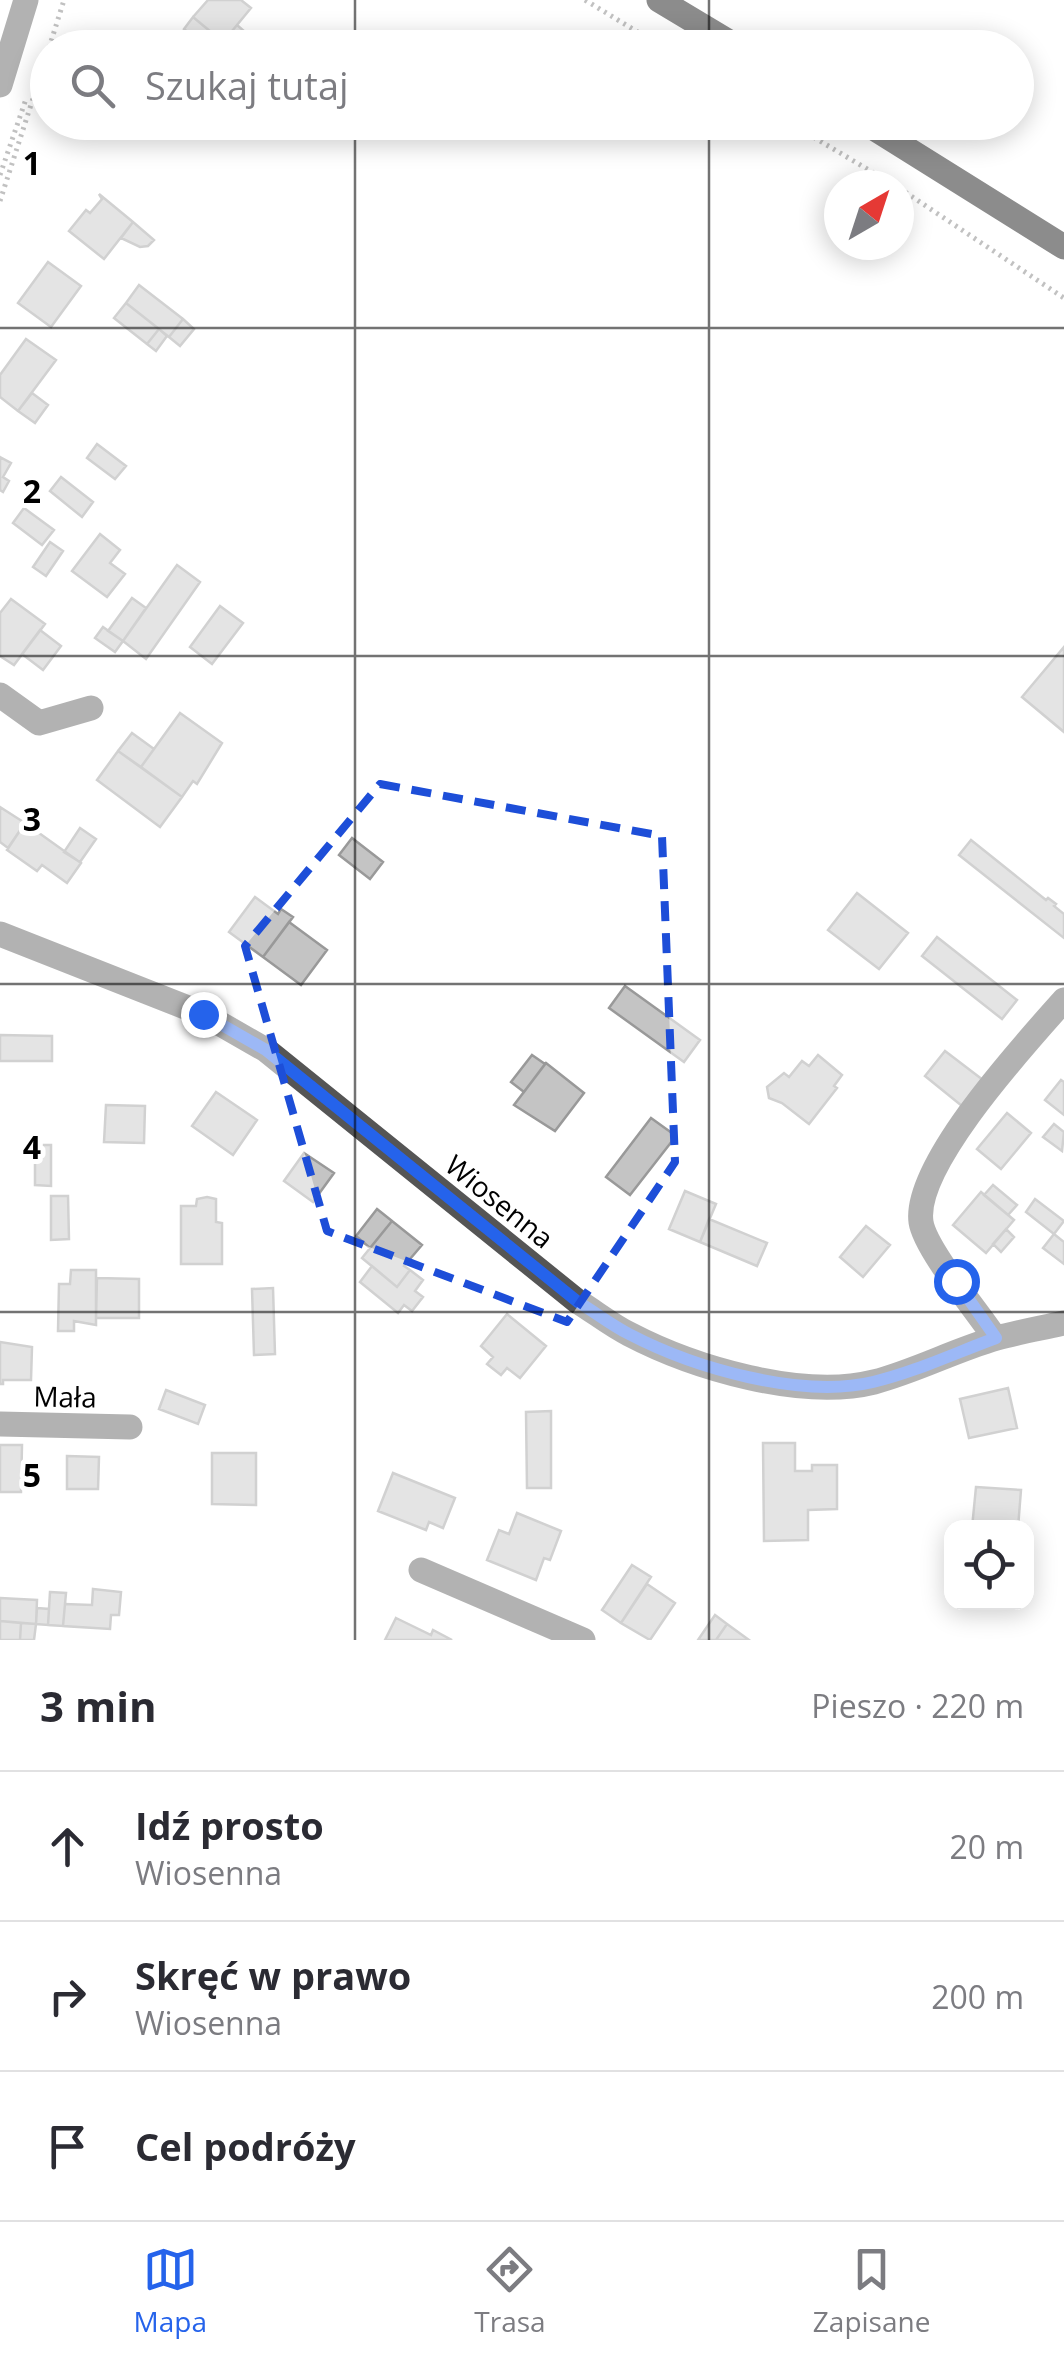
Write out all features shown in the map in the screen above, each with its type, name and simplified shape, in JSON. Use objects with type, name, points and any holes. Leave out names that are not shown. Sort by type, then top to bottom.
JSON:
[{"type":"main road","points":[[659,0],[708,30]]},
{"type":"main road","points":[[893,140],[1064,247]]},
{"type":"street","points":[[0,85],[26,0]]},
{"type":"street","points":[[0,695],[39,723],[91,708]]},
{"type":"street","name":"Wiosenna","points":[[0,934],[203,1014],[266,1050],[578,1302],[629,1334],[682,1358],[734,1373],[831,1387],[870,1383],[996,1338],[1064,1324]]},
{"type":"street","points":[[996,1338],[932,1251],[921,1222],[925,1191],[936,1164],[989,1090],[1064,1000]]},
{"type":"street","name":"Mała","points":[[0,1424],[130,1427]]},
{"type":"street","points":[[421,1570],[582,1640]]},
{"type":"path","points":[[54,30],[64,0]]},
{"type":"path","points":[[585,0],[634,30]]},
{"type":"path","points":[[0,201],[30,107]]},
{"type":"path","points":[[819,140],[870,170]]},
{"type":"path","points":[[914,197],[1064,298]]},
{"type":"highlighted area","points":[[380,784],[662,836],[675,1162],[567,1322],[327,1231],[245,946]]},
{"type":"building","points":[[208,0],[241,0],[251,8],[233,30],[209,30],[193,17]]},
{"type":"building","points":[[193,17],[208,30],[185,30]]},
{"type":"building","points":[[99,194],[133,222],[104,259],[69,231],[86,210],[90,213],[102,199]]},
{"type":"building","points":[[133,222],[154,240],[148,246],[140,247],[121,238]]},
{"type":"building","points":[[48,262],[81,286],[51,327],[18,303]]},
{"type":"building","points":[[139,285],[183,319],[169,337],[126,303]]},
{"type":"building","points":[[126,303],[159,329],[147,344],[114,318]]},
{"type":"building","points":[[183,319],[194,329],[180,346],[169,337]]},
{"type":"building","points":[[159,329],[167,336],[156,351],[147,344]]},
{"type":"building","points":[[26,339],[56,360],[18,411],[0,397],[0,375]]},
{"type":"building","points":[[32,393],[48,405],[35,423],[18,411]]},
{"type":"building","points":[[97,444],[126,466],[115,479],[87,458]]},
{"type":"building","points":[[0,457],[11,463],[3,477],[9,481],[3,492],[0,490]]},
{"type":"building","points":[[61,477],[93,502],[82,517],[50,491]]},
{"type":"building","points":[[24,508],[54,530],[42,545],[13,523]]},
{"type":"building","points":[[100,534],[120,550],[110,563],[125,574],[107,597],[72,571]]},
{"type":"building","points":[[50,542],[63,551],[46,576],[33,567]]},
{"type":"building","points":[[177,565],[200,582],[146,659],[123,641]]},
{"type":"building","points":[[132,598],[146,608],[123,641],[108,631]]},
{"type":"building","points":[[11,599],[45,624],[14,665],[0,656],[0,613]]},
{"type":"building","points":[[220,606],[243,623],[212,664],[190,647]]},
{"type":"building","points":[[103,627],[123,641],[115,652],[95,638]]},
{"type":"building","points":[[40,630],[61,646],[43,670],[22,654]]},
{"type":"building","points":[[1064,647],[1064,732],[1022,697]]},
{"type":"building","points":[[180,713],[222,743],[197,784],[193,781],[182,797],[141,767]]},
{"type":"building","points":[[132,733],[154,749],[141,767],[118,751]]},
{"type":"building","points":[[118,751],[182,797],[160,827],[97,780]]},
{"type":"building","points":[[0,807],[25,823],[8,848],[0,842]]},
{"type":"building","points":[[25,823],[81,863],[67,883],[42,865],[37,871],[7,850]]},
{"type":"building","points":[[80,828],[96,839],[80,862],[64,852]]},
{"type":"building","points":[[352,838],[383,862],[370,879],[339,855]]},
{"type":"building","points":[[971,840],[1056,904],[1064,914],[1064,938],[959,855]]},
{"type":"building","points":[[857,893],[908,933],[879,969],[828,930]]},
{"type":"building","points":[[255,897],[278,914],[281,909],[293,917],[263,957],[229,932]]},
{"type":"building","points":[[289,922],[327,950],[301,985],[263,957]]},
{"type":"building","points":[[937,937],[1017,1000],[1002,1019],[922,956]]},
{"type":"building","points":[[625,986],[700,1040],[684,1062],[609,1008]]},
{"type":"building","points":[[0,1035],[52,1036],[52,1061],[0,1061]]},
{"type":"building","points":[[945,1051],[983,1080],[962,1106],[925,1076]]},
{"type":"building","points":[[532,1055],[545,1064],[524,1092],[511,1082]]},
{"type":"building","points":[[818,1055],[842,1075],[834,1086],[837,1088],[809,1124],[769,1098],[767,1087],[784,1073],[789,1077],[802,1061],[809,1066]]},
{"type":"building","points":[[546,1063],[584,1093],[555,1131],[514,1105]]},
{"type":"building","points":[[1061,1080],[1064,1082],[1064,1115],[1045,1100]]},
{"type":"building","points":[[216,1092],[257,1120],[233,1155],[192,1126]]},
{"type":"building","points":[[106,1105],[145,1106],[144,1143],[104,1142]]},
{"type":"building","points":[[1007,1113],[1031,1133],[1001,1169],[977,1149]]},
{"type":"building","points":[[651,1118],[676,1136],[630,1195],[606,1177]]},
{"type":"building","points":[[1054,1124],[1064,1132],[1062,1151],[1043,1137]]},
{"type":"building","points":[[35,1145],[51,1145],[51,1186],[35,1185]]},
{"type":"building","points":[[304,1153],[334,1173],[313,1202],[284,1181]]},
{"type":"building","points":[[993,1185],[1017,1205],[1008,1215],[984,1195]]},
{"type":"building","points":[[685,1191],[716,1204],[700,1242],[669,1229]]},
{"type":"building","points":[[981,1192],[1014,1220],[986,1253],[953,1225]]},
{"type":"building","points":[[51,1196],[68,1196],[69,1239],[51,1240]]},
{"type":"building","points":[[197,1199],[216,1199],[216,1222],[222,1223],[222,1264],[181,1264],[181,1206],[196,1206]]},
{"type":"building","points":[[1035,1199],[1064,1221],[1054,1234],[1026,1212]]},
{"type":"building","points":[[377,1209],[392,1221],[370,1248],[356,1236]]},
{"type":"building","points":[[709,1219],[767,1243],[757,1266],[700,1242]]},
{"type":"building","points":[[392,1221],[422,1245],[404,1266],[410,1270],[397,1287],[362,1258]]},
{"type":"building","points":[[866,1226],[890,1245],[863,1277],[840,1257]]},
{"type":"building","points":[[1006,1229],[1014,1237],[1001,1252],[993,1244]]},
{"type":"building","points":[[1054,1234],[1064,1242],[1064,1264],[1043,1248]]},
{"type":"building","points":[[372,1266],[397,1287],[410,1270],[423,1280],[415,1291],[423,1297],[412,1311],[404,1305],[398,1313],[360,1282]]},
{"type":"building","points":[[71,1270],[96,1270],[96,1325],[74,1321],[74,1331],[58,1331],[59,1284],[70,1284]]},
{"type":"building","points":[[97,1278],[139,1279],[139,1318],[96,1318]]},
{"type":"building","points":[[273,1288],[275,1354],[254,1355],[252,1289]]},
{"type":"building","points":[[507,1314],[546,1346],[520,1378],[507,1368],[501,1375],[487,1364],[493,1357],[481,1346]]},
{"type":"building","points":[[0,1342],[32,1347],[31,1380],[3,1380],[0,1384]]},
{"type":"building","points":[[1008,1388],[1017,1428],[969,1438],[960,1399]]},
{"type":"building","points":[[166,1390],[205,1405],[198,1424],[159,1409]]},
{"type":"building","points":[[551,1411],[551,1488],[527,1488],[526,1412]]},
{"type":"building","points":[[763,1443],[795,1443],[795,1471],[812,1471],[812,1465],[837,1465],[837,1509],[808,1510],[808,1540],[764,1541]]},
{"type":"building","points":[[0,1445],[22,1445],[21,1492],[0,1492]]},
{"type":"building","points":[[212,1453],[256,1453],[256,1505],[212,1504]]},
{"type":"building","points":[[67,1456],[99,1457],[98,1489],[67,1489]]},
{"type":"building","points":[[393,1473],[455,1498],[443,1528],[429,1522],[426,1530],[378,1511]]},
{"type":"building","points":[[976,1487],[1021,1490],[1019,1520],[973,1520]]},
{"type":"building","points":[[517,1513],[561,1531],[550,1560],[544,1558],[536,1580],[487,1560],[499,1530],[509,1534]]},
{"type":"building","points":[[632,1565],[651,1577],[621,1623],[602,1610]]},
{"type":"building","points":[[647,1584],[675,1603],[650,1640],[621,1623]]},
{"type":"building","points":[[93,1589],[121,1592],[119,1615],[111,1615],[110,1629],[63,1626],[65,1604],[92,1605]]},
{"type":"building","points":[[50,1592],[66,1593],[63,1626],[48,1625]]},
{"type":"building","points":[[0,1598],[37,1600],[36,1624],[0,1621]]},
{"type":"building","points":[[37,1608],[49,1609],[48,1625],[36,1624]]},
{"type":"building","points":[[715,1615],[727,1624],[716,1640],[698,1640]]},
{"type":"building","points":[[396,1618],[431,1635],[433,1630],[452,1640],[385,1640]]},
{"type":"building","points":[[0,1621],[21,1623],[20,1640],[0,1640]]},
{"type":"building","points":[[21,1623],[36,1624],[34,1640],[20,1640]]},
{"type":"building","points":[[727,1624],[749,1640],[716,1640]]},
{"type":"route","points":[[203,1014],[266,1050],[578,1302],[629,1334],[682,1358],[788,1383],[831,1387],[870,1383],[996,1338],[956,1281]]}]
